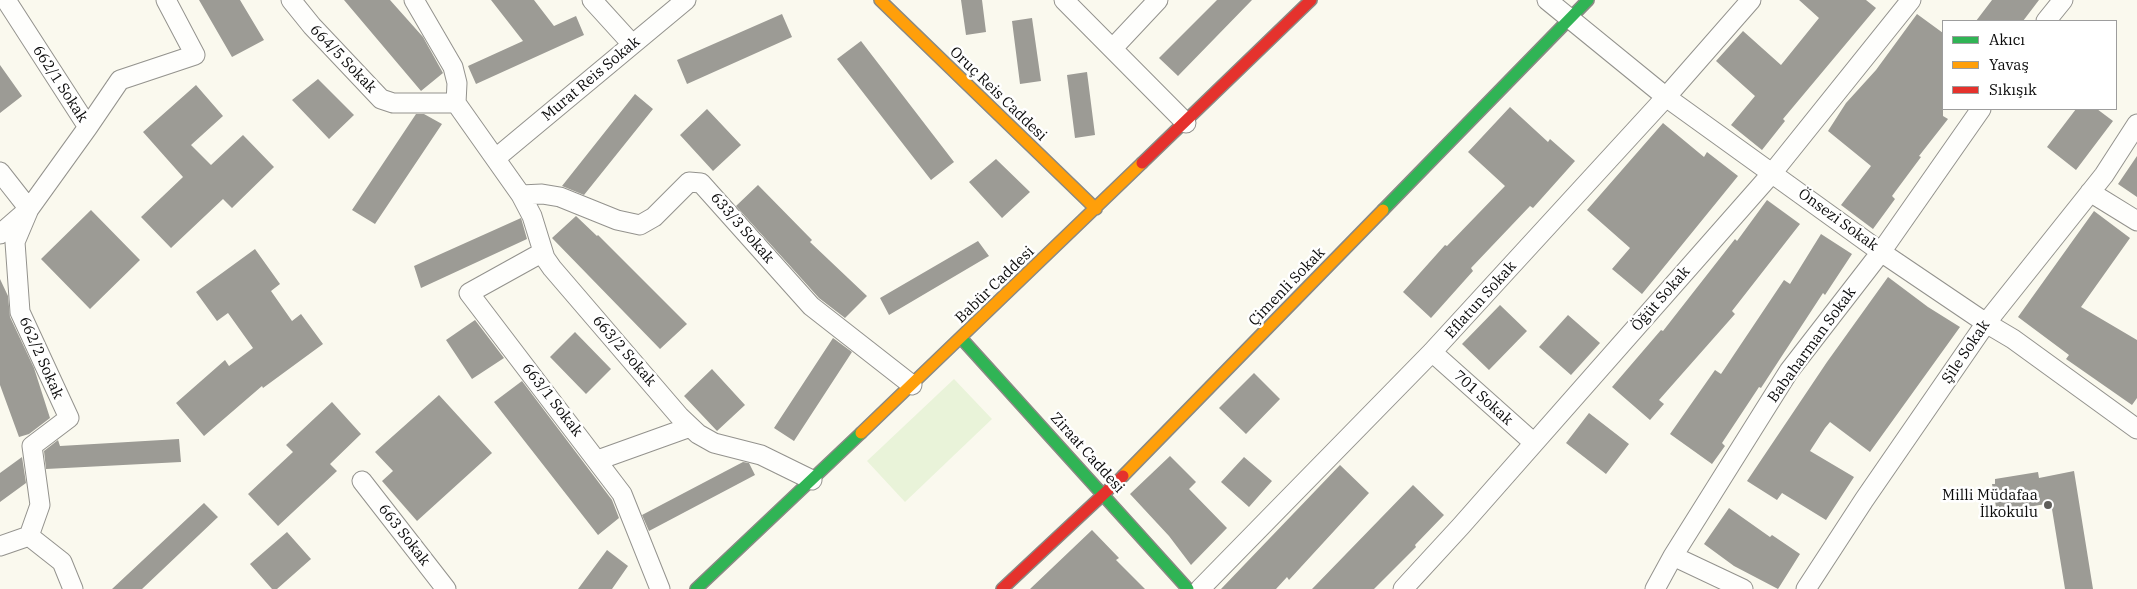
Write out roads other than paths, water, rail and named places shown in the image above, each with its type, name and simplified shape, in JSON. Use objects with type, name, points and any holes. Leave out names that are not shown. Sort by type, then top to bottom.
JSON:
[{"type":"street","name":"662/1 Sokak","points":[[0,234],[30,209],[88,127],[6,0]]},
{"type":"street","points":[[88,127],[120,80],[195,54],[166,0]]},
{"type":"street","name":"664/5 Sokak","points":[[291,0],[312,26],[381,99],[393,103],[456,103]]},
{"type":"street","points":[[592,0],[632,44]]},
{"type":"street","name":"Murat Reis Sokak","points":[[496,158],[686,0]]},
{"type":"street","points":[[1064,0],[1186,123]]},
{"type":"street","points":[[1113,48],[1158,0]]},
{"type":"street","name":"Babür Caddesi","points":[[696,589],[962,338],[1311,0]]},
{"type":"street","name":"Önsezi Sokak","points":[[1547,0],[1666,97],[1773,172],[1881,252],[1986,323],[2014,339],[2137,429]]},
{"type":"street","name":"Çimenli Sokak","points":[[1002,589],[1104,494],[1588,0]]},
{"type":"street","name":"Eflatun Sokak","points":[[1200,589],[1432,352],[1666,97],[1752,0]]},
{"type":"street","name":"Öğüt Sokak","points":[[1403,589],[1773,172],[1910,0]]},
{"type":"street","points":[[2047,20],[2063,0]]},
{"type":"street","points":[[418,2],[453,67],[457,83],[456,103],[496,158]]},
{"type":"street","name":"Oruç Reis Caddesi","points":[[892,4],[1096,209]]},
{"type":"street","name":"Babaharman Sokak","points":[[1655,589],[1673,556],[1790,371],[1881,252],[1980,110]]},
{"type":"street","name":"Şile Sokak","points":[[1806,589],[1864,500],[1986,323],[2090,192],[2137,124]]},
{"type":"street","name":"663/2 Sokak","points":[[496,158],[522,195],[532,216],[543,252],[552,268],[690,427],[714,443],[761,455],[812,480]]},
{"type":"street","points":[[0,172],[30,209]]},
{"type":"street","name":"633/3 Sokak","points":[[522,195],[542,194],[560,198],[616,220],[640,225],[654,217],[689,182],[701,183],[811,306],[912,385]]},
{"type":"street","points":[[2090,192],[2137,221]]},
{"type":"street","name":"662/2 Sokak","points":[[29,536],[40,505],[32,446],[69,418],[20,312],[15,242],[30,209]]},
{"type":"street","name":"663/1 Sokak","points":[[543,252],[469,293],[622,494],[660,589]]},
{"type":"street","name":"Ziraat Caddesi","points":[[962,338],[1188,589]]},
{"type":"street","name":"701 Sokak","points":[[1432,352],[1534,443]]},
{"type":"street","points":[[598,460],[690,427]]},
{"type":"street","name":"663 Sokak","points":[[362,481],[446,589]]},
{"type":"street","points":[[0,546],[29,536],[62,562],[73,589]]},
{"type":"street","points":[[1673,556],[1743,589]]},
{"type":"place","name":"Milli Müdafaa İlkokulu","points":[[2048,505]]}]
